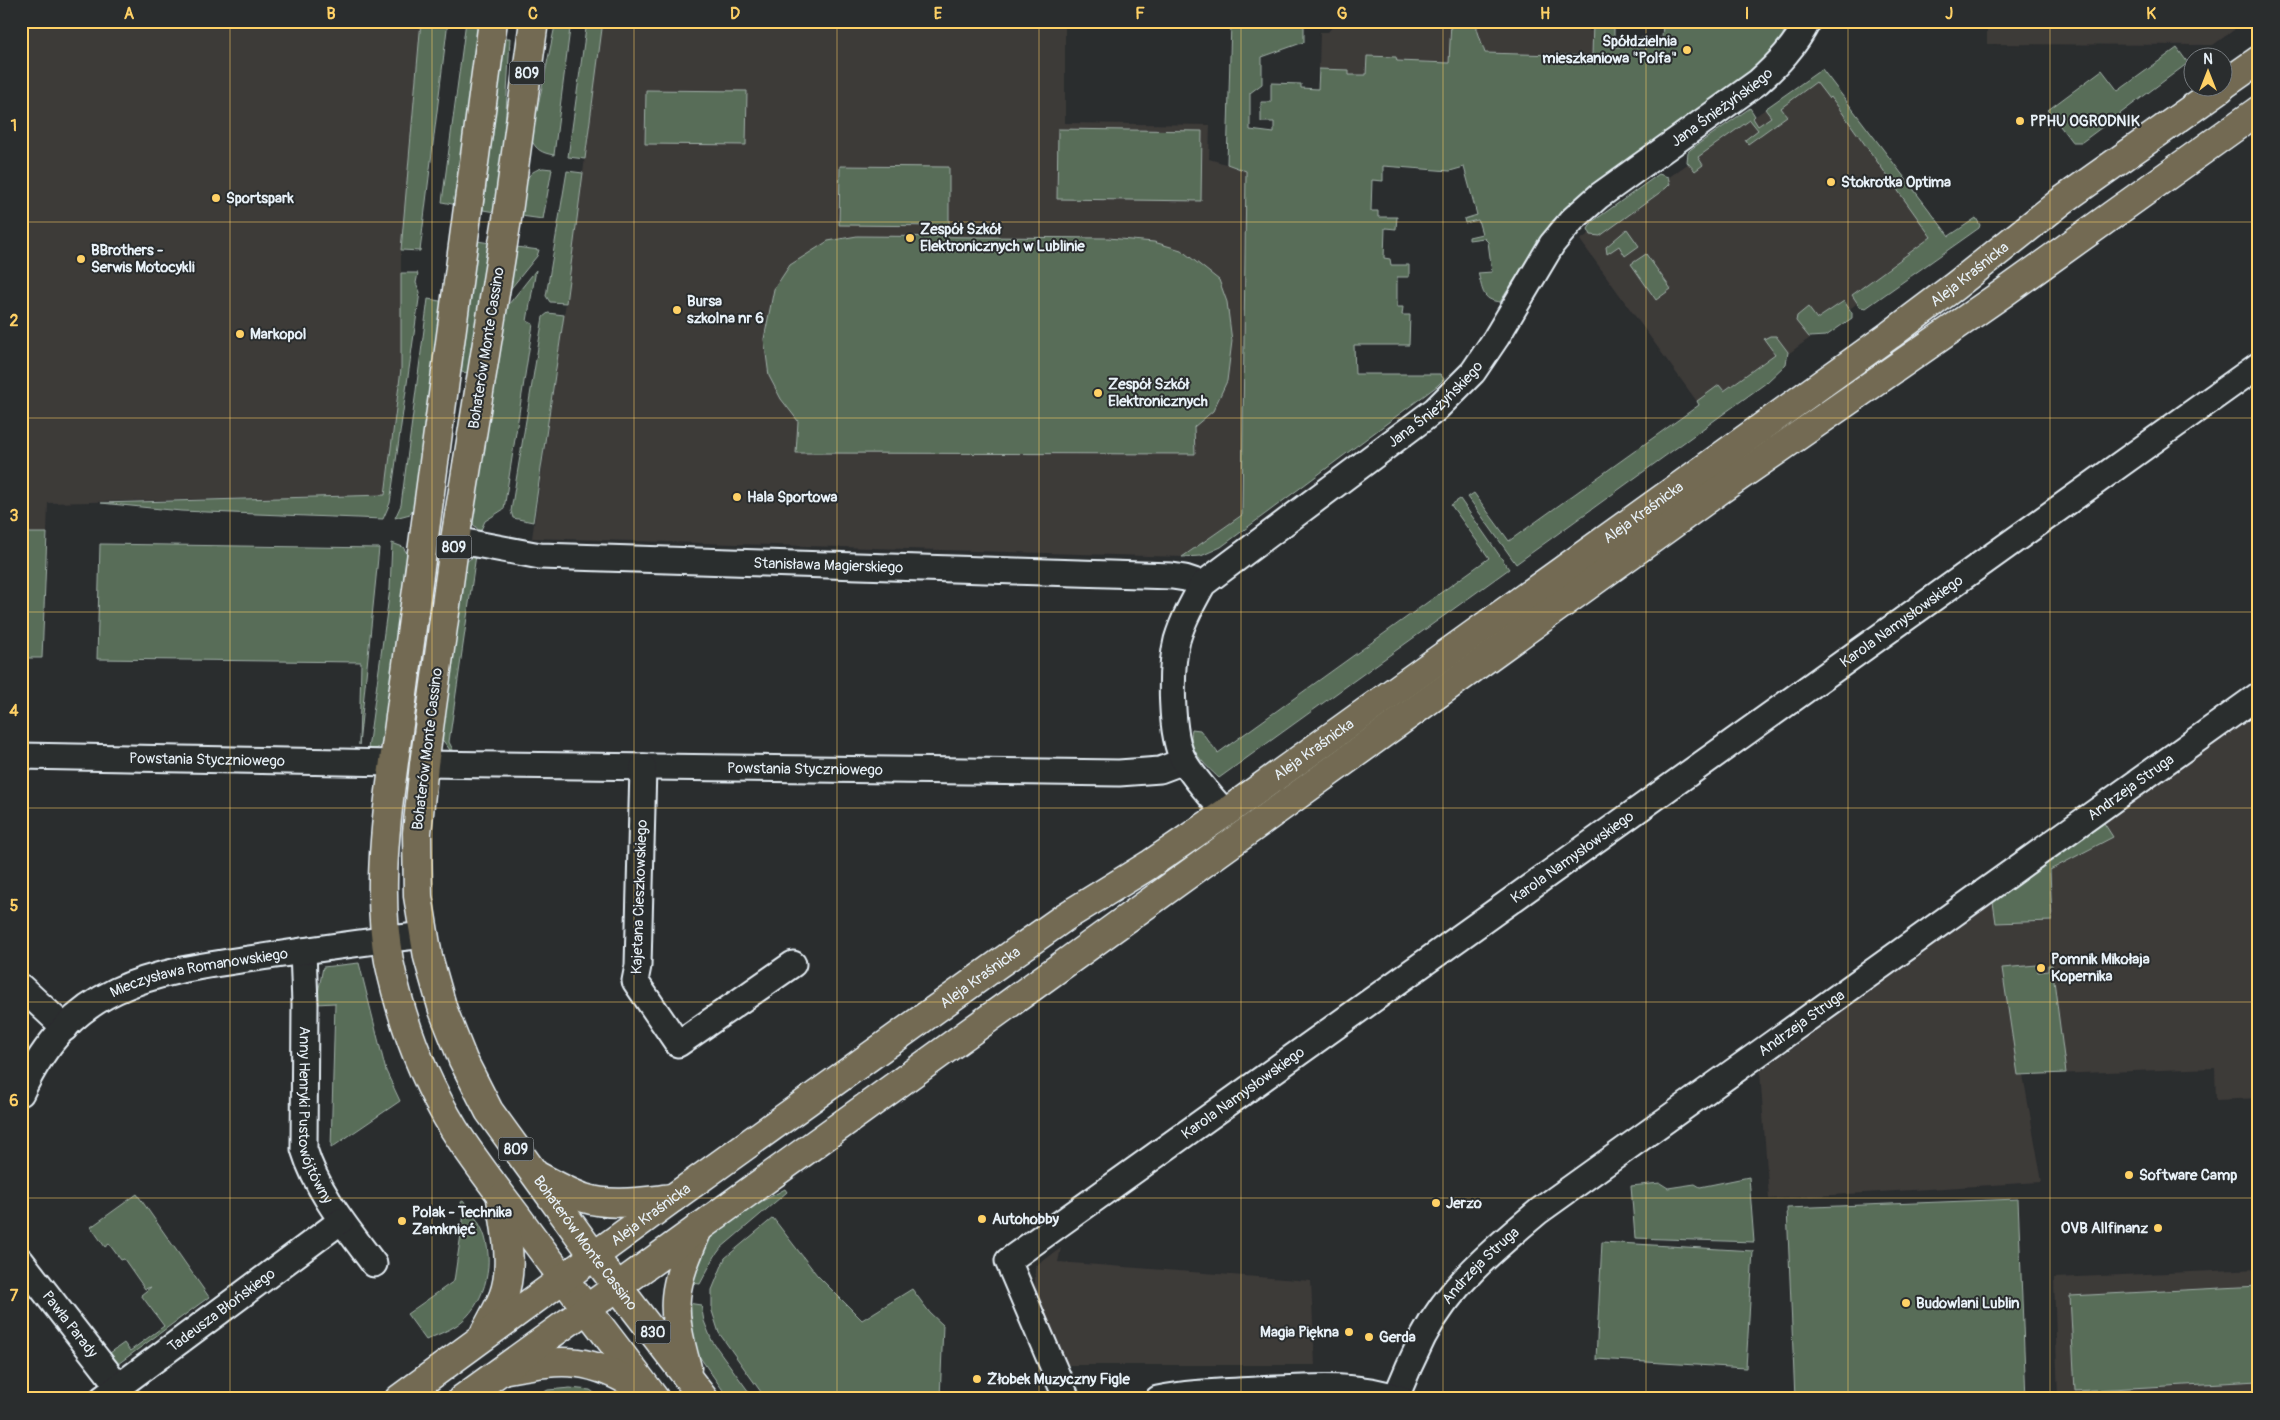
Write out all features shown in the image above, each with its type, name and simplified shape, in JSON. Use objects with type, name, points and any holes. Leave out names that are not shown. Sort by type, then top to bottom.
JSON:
[{"type":"main road","name":"Bohaterów Monte Cassino","points":[[493,21],[394,763],[384,856],[386,940],[394,984],[404,1021],[424,1071],[454,1129],[563,1278],[655,1398]]},
{"type":"main road","name":"Bohaterów Monte Cassino","points":[[534,21],[507,219],[455,540],[424,764],[416,858],[418,896],[424,936],[443,1010],[462,1060],[489,1111],[594,1256],[689,1377],[704,1399]]},
{"type":"main road","name":"Aleja Kraśnicka","points":[[2232,79],[2257,58]]},
{"type":"main road","name":"Aleja Kraśnicka","points":[[399,1399],[673,1198],[1057,923],[1149,865],[1224,813],[1915,316],[2050,210],[2207,98]]},
{"type":"main road","name":"Aleja Kraśnicka","points":[[462,1399],[1712,496],[2002,294],[2259,110]]},
{"type":"main road","points":[[535,1174],[566,1190],[594,1200],[619,1202],[673,1198]]},
{"type":"main road","points":[[482,1338],[503,1297],[506,1282],[508,1254],[501,1194]]},
{"type":"main road","points":[[689,1377],[678,1337],[674,1310],[675,1291],[682,1265],[700,1227]]},
{"type":"main road","points":[[503,1370],[537,1364],[586,1364],[619,1375],[655,1398]]},
{"type":"street","name":"Jana Śnieżyńskiego","points":[[1224,813],[1184,761],[1176,729],[1173,678],[1177,641],[1191,606],[1204,584],[1435,410],[1474,372],[1552,244],[1566,226],[1599,196],[1758,82],[1790,50],[1808,21]]},
{"type":"street","name":"Karola Namysłowskiego","points":[[1068,1399],[1008,1261],[2259,365]]},
{"type":"street","name":"Stanisława Magierskiego","points":[[455,540],[540,556],[1172,576],[1204,584]]},
{"type":"street","name":"Andrzeja Struga","points":[[1398,1398],[1423,1336],[1445,1303],[1467,1276],[1496,1247],[1532,1217],[2259,695]]},
{"type":"street","name":"Powstania Styczniowego","points":[[21,756],[394,763]]},
{"type":"street","name":"Powstania Styczniowego","points":[[424,764],[643,768],[1040,771],[1119,774],[1160,770],[1184,761]]},
{"type":"street","name":"Kajetana Cieszkowskiego","points":[[643,768],[638,966],[635,981],[678,1044],[793,964]]},
{"type":"street","name":"Mieczysława Romanowskiego","points":[[21,1093],[42,1056],[65,1028],[97,1000],[118,988],[166,972],[303,951],[424,936]]},
{"type":"street","name":"Anny Henryki Pustowójtówny","points":[[303,951],[305,1004],[304,1149],[311,1171],[341,1221],[374,1264]]},
{"type":"street","points":[[21,987],[65,1028]]},
{"type":"street","name":"Tadeusza Błońskiego","points":[[110,1393],[341,1221]]},
{"type":"street","name":"Pawła Parady","points":[[21,1261],[110,1393]]},
{"type":"street","points":[[1158,1399],[1178,1395],[1287,1389],[1373,1391],[1398,1398]]},
{"type":"shaded area","points":[[21,21],[421,21],[401,250],[401,369],[385,495],[48,503],[47,533],[21,533]]},
{"type":"shaded area","name":"Zespół Szkół Elektronicznych w Lublinie","points":[[603,21],[1065,21],[1065,123],[1210,125],[1209,159],[1246,170],[1242,515],[1182,557],[532,538],[565,309]]},
{"type":"shaded area","points":[[1333,21],[1451,21],[1450,63],[1396,61],[1396,57],[1367,57],[1366,75],[1349,75],[1349,70],[1319,69],[1320,32],[1328,32],[1333,26]]},
{"type":"shaded area","points":[[1477,21],[1590,21],[1589,31],[1593,31],[1592,56],[1485,53],[1477,29]]},
{"type":"shaded area","points":[[1987,21],[2238,21],[2234,30],[2213,45],[1987,44]]},
{"type":"shaded area","points":[[1822,69],[1949,236],[1706,414],[1580,240]]},
{"type":"shaded area","points":[[2259,712],[2259,1098],[2216,1100],[2215,1068],[2023,1075],[2042,1182],[1769,1199],[1760,1071]]},
{"type":"shaded area","points":[[1061,1248],[1058,1262],[1311,1281],[1315,1365],[1065,1365],[1034,1296],[1036,1266]]},
{"type":"shaded area","points":[[2259,1269],[2259,1399],[2058,1399],[2054,1278]]},
{"type":"green space","points":[[421,21],[448,21],[420,251],[401,250]]},
{"type":"green space","points":[[466,21],[479,21],[480,24],[457,205],[442,202]]},
{"type":"green space","points":[[556,21],[571,21],[554,155],[540,150],[531,139]]},
{"type":"green space","points":[[587,21],[603,21],[585,159],[568,157]]},
{"type":"green space","points":[[1231,21],[1304,21],[1304,42],[1262,57],[1262,84],[1250,93],[1250,130],[1274,133],[1274,122],[1261,122],[1261,102],[1271,102],[1271,83],[1301,84],[1301,88],[1318,89],[1319,69],[1349,70],[1349,75],[1366,75],[1367,56],[1396,57],[1397,61],[1449,63],[1451,21],[1477,21],[1477,29],[1485,53],[1592,56],[1593,21],[1614,21],[1614,47],[1640,47],[1641,38],[1662,38],[1663,23],[1740,24],[1741,21],[1780,21],[1783,27],[1783,38],[1765,61],[1582,193],[1552,221],[1500,302],[1489,299],[1482,289],[1478,273],[1492,272],[1488,242],[1484,238],[1469,240],[1469,237],[1482,234],[1478,220],[1465,223],[1464,219],[1477,215],[1464,167],[1450,171],[1383,166],[1383,181],[1372,180],[1371,211],[1378,211],[1378,217],[1397,217],[1396,229],[1385,228],[1384,258],[1390,259],[1391,265],[1409,265],[1409,277],[1397,277],[1397,307],[1403,307],[1402,315],[1410,315],[1409,345],[1354,345],[1355,374],[1440,374],[1444,379],[1221,547],[1201,556],[1182,557],[1242,515],[1246,171],[1227,164]]},
{"type":"green space","points":[[504,38],[510,38],[504,149],[495,212],[483,210]]},
{"type":"green space","points":[[2177,48],[2182,55],[2182,67],[2082,142],[2072,142],[2048,110],[2102,70],[2118,91]]},
{"type":"green space","points":[[1822,69],[1949,236],[1976,218],[1980,225],[1979,228],[1866,308],[1860,307],[1852,295],[1931,237],[1831,97],[1829,99],[1816,82],[1781,108],[1787,116],[1748,144],[1745,140],[1758,130],[1750,120],[1698,157],[1703,165],[1695,171],[1687,162],[1688,152],[1691,149],[1750,108],[1758,126],[1771,117],[1765,109]]},
{"type":"green space","points":[[646,90],[747,91],[746,145],[645,144]]},
{"type":"green space","points":[[1058,129],[1202,131],[1201,201],[1057,199]]},
{"type":"green space","points":[[840,166],[949,167],[949,226],[839,225]]},
{"type":"green space","points":[[543,168],[552,169],[543,219],[521,216],[526,180],[536,170]]},
{"type":"green space","points":[[567,171],[583,173],[566,303],[550,302],[546,296]]},
{"type":"green space","points":[[1659,174],[1668,177],[1670,184],[1666,188],[1600,236],[1591,235],[1588,229],[1592,222]]},
{"type":"green space","points":[[1627,229],[1639,246],[1625,256],[1619,246],[1607,254],[1606,247]]},
{"type":"green space","points":[[857,236],[1108,238],[1154,242],[1181,250],[1219,280],[1227,302],[1232,341],[1227,381],[1213,411],[1194,427],[1195,454],[796,453],[798,421],[781,399],[769,376],[764,339],[774,289],[790,265],[828,241]]},
{"type":"green space","points":[[477,241],[490,243],[469,373],[461,372]]},
{"type":"green space","points":[[516,247],[539,250],[537,256],[508,292]]},
{"type":"green space","points":[[1646,254],[1671,289],[1656,300],[1631,264]]},
{"type":"green space","points":[[536,270],[527,321],[533,324],[504,509],[485,521],[480,532],[473,524],[472,518],[505,309]]},
{"type":"green space","points":[[401,273],[418,273],[416,283],[420,292],[390,503],[383,519],[181,511],[101,503],[385,495],[401,369]]},
{"type":"green space","points":[[428,299],[440,301],[441,307],[417,501],[410,514],[395,518],[401,505]]},
{"type":"green space","points":[[1844,301],[1852,313],[1852,318],[1826,336],[1809,337],[1796,321],[1797,316],[1808,307],[1817,319]]},
{"type":"green space","points":[[548,313],[564,315],[533,522],[513,518],[511,511],[543,317]]},
{"type":"green space","points":[[1776,336],[1788,352],[1786,364],[1766,383],[1516,564],[1468,497],[1474,493],[1509,541],[1699,405],[1697,401],[1719,385],[1724,391],[1775,354],[1764,339]]},
{"type":"green space","points":[[1460,499],[1509,569],[1219,778],[1198,756],[1192,743],[1192,729],[1200,730],[1218,753],[1489,558],[1451,505]]},
{"type":"green space","points":[[21,533],[47,533],[42,658],[21,658]]},
{"type":"green space","points":[[392,543],[403,547],[408,555],[384,739],[378,748],[368,749],[390,589]]},
{"type":"green space","points":[[100,544],[379,548],[359,745],[361,662],[97,659]]},
{"type":"green space","points":[[476,555],[449,742],[453,750],[450,750],[441,738],[465,566],[467,561]]},
{"type":"green space","points":[[2259,738],[2259,783],[2256,783],[2254,739]]},
{"type":"green space","points":[[2104,823],[2113,837],[2050,870],[2052,921],[1996,923],[1993,902]]},
{"type":"green space","points":[[359,963],[386,1071],[400,1101],[331,1148],[335,1003],[316,1004],[323,967]]},
{"type":"green space","points":[[2037,965],[2038,972],[2048,971],[2048,965],[2052,965],[2066,1073],[2018,1075],[2002,968]]},
{"type":"green space","points":[[1749,1177],[1754,1242],[1635,1238],[1631,1186],[1660,1183],[1668,1188],[1695,1184],[1700,1187]]},
{"type":"green space","points":[[785,1189],[787,1192],[721,1248],[700,1284],[683,1282],[704,1242],[731,1218]]},
{"type":"green space","points":[[137,1194],[209,1297],[118,1364],[110,1353],[124,1343],[130,1351],[164,1326],[141,1295],[151,1287],[145,1289],[124,1259],[121,1260],[109,1244],[105,1247],[91,1227]]},
{"type":"green space","name":"Budowlani Lublin","points":[[2018,1199],[2026,1399],[1795,1399],[1787,1208]]},
{"type":"green space","points":[[463,1201],[479,1223],[485,1237],[488,1261],[484,1285],[474,1308],[466,1317],[457,1325],[426,1340],[407,1314],[454,1281],[464,1214],[461,1202]]},
{"type":"green space","points":[[773,1218],[817,1275],[862,1320],[912,1289],[930,1313],[943,1325],[940,1399],[766,1399],[719,1333],[712,1311],[712,1290],[725,1258]]},
{"type":"green space","points":[[1602,1242],[1753,1251],[1746,1368],[1596,1359]]},
{"type":"green space","points":[[2259,1286],[2259,1381],[2075,1391],[2070,1296]]},
{"type":"green space","points":[[681,1302],[701,1305],[704,1321],[712,1341],[754,1399],[729,1399],[692,1346]]},
{"type":"green space","points":[[570,1388],[590,1390],[603,1399],[531,1399],[548,1390]]},
{"type":"place","name":"Spółdzielnia mieszkaniowa \"Polfa\"","points":[[1687,50]]},
{"type":"place","name":"PPHU OGRODNIK","points":[[2020,121]]},
{"type":"place","name":"Stokrotka Optima","points":[[1831,182]]},
{"type":"place","name":"Sportspark","points":[[216,198]]},
{"type":"place","name":"Zespół Szkół Elektronicznych w Lublinie","points":[[910,238]]},
{"type":"place","name":"BBrothers - Serwis Motocykli","points":[[81,259]]},
{"type":"place","name":"Bursa szkolna nr 6","points":[[677,310]]},
{"type":"place","name":"Markopol","points":[[240,334]]},
{"type":"place","name":"Zespół Szkół Elektronicznych","points":[[1098,393]]},
{"type":"place","name":"Hala Sportowa","points":[[737,497]]},
{"type":"place","name":"Pomnik Mikołaja Kopernika","points":[[2041,968]]},
{"type":"place","name":"Software Camp","points":[[2129,1175]]},
{"type":"place","name":"Jerzo","points":[[1436,1203]]},
{"type":"place","name":"Autohobby","points":[[982,1219]]},
{"type":"place","name":"Polak - Technika Zamknięć","points":[[402,1221]]},
{"type":"place","name":"OVB Allfinanz","points":[[2158,1228]]},
{"type":"place","name":"Budowlani Lublin","points":[[1906,1303]]},
{"type":"place","name":"Magia Piękna","points":[[1349,1332]]},
{"type":"place","name":"Gerda","points":[[1369,1337]]},
{"type":"place","name":"Żłobek Muzyczny Figle","points":[[977,1379]]}]
